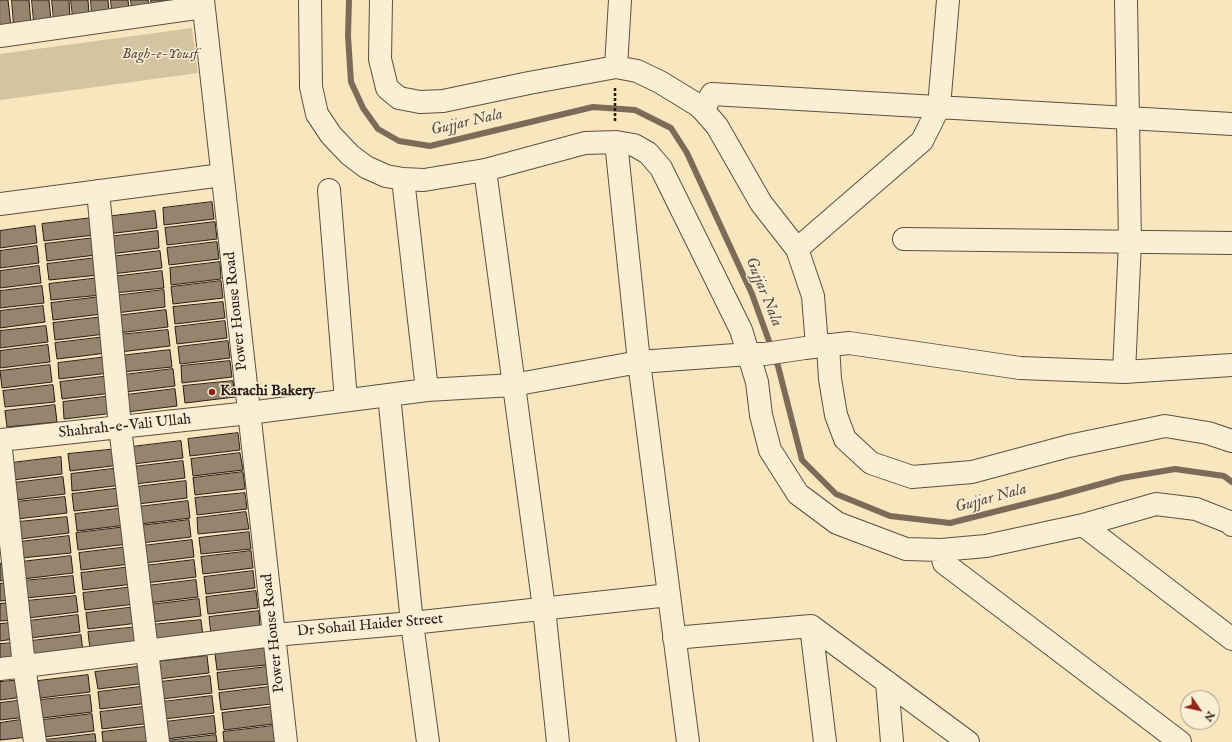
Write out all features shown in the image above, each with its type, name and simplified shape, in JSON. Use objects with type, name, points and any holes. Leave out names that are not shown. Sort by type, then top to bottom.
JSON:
[{"type":"street","points":[[310,0],[311,87],[317,114],[331,135],[350,155],[366,167],[386,176],[403,179],[424,180],[485,170],[616,135],[648,153],[662,168],[741,330],[757,354],[757,382],[761,415],[770,450],[798,494],[837,523],[906,549],[941,550],[986,546],[1083,525],[1156,504],[1196,509],[1229,522],[1232,525]]},
{"type":"street","points":[[381,0],[380,59],[387,88],[399,98],[420,102],[443,101],[529,83],[616,75],[637,71],[660,82],[696,104],[717,126],[761,204],[797,249],[813,296],[817,346],[830,379],[836,415],[845,439],[871,463],[912,477],[972,472],[1069,446],[1165,426],[1208,433],[1232,441]]},
{"type":"street","points":[[616,75],[620,0]]},
{"type":"street","points":[[797,249],[922,141],[939,107],[948,0]]},
{"type":"street","points":[[1124,372],[1130,242],[1126,0]]},
{"type":"street","points":[[0,36],[203,4]]},
{"type":"street","name":"Power House Road","points":[[203,4],[286,742]]},
{"type":"street","points":[[702,110],[712,94],[1232,124]]},
{"type":"street","points":[[616,135],[639,362],[688,742]]},
{"type":"street","points":[[485,170],[544,608],[558,742]]},
{"type":"street","points":[[0,204],[222,175]]},
{"type":"street","points":[[403,179],[428,390]]},
{"type":"street","points":[[329,190],[346,400]]},
{"type":"street","points":[[98,191],[120,427],[158,742]]},
{"type":"street","points":[[904,239],[1232,243]]},
{"type":"street","name":"Shahrah-e-Vali Ullah","points":[[0,440],[249,413],[428,390],[514,385],[639,362],[757,354],[849,343],[1020,368],[1124,372],[1232,366]]},
{"type":"street","points":[[390,395],[412,624],[428,742]]},
{"type":"street","points":[[0,440],[24,666],[35,742]]},
{"type":"street","points":[[1083,525],[1232,639]]},
{"type":"street","points":[[941,550],[944,563],[1180,742]]},
{"type":"street","name":"Dr Sohail Haider Street","points":[[0,669],[274,636],[412,624],[669,594]]},
{"type":"street","points":[[674,638],[811,626],[968,742]]},
{"type":"street","points":[[811,626],[825,742]]},
{"type":"street","points":[[887,682],[892,742]]},
{"type":"path","points":[[616,75],[616,135]]},
{"type":"green space","name":"Bagh-e-Yousf","points":[[192,28],[198,73],[0,100],[0,54]]},
{"type":"building","points":[[0,0],[8,0],[11,27],[0,28]]},
{"type":"building","points":[[12,0],[29,0],[31,25],[14,26]]},
{"type":"building","points":[[32,0],[49,0],[51,20],[34,22]]},
{"type":"building","points":[[52,0],[69,0],[70,18],[54,20]]},
{"type":"building","points":[[71,0],[88,0],[89,15],[73,17]]},
{"type":"building","points":[[91,0],[108,0],[109,12],[92,14]]},
{"type":"building","points":[[111,0],[128,0],[129,9],[112,11]]},
{"type":"building","points":[[131,0],[148,0],[149,6],[132,8]]},
{"type":"building","points":[[151,0],[168,0],[169,3],[152,5]]},
{"type":"building","points":[[212,202],[214,219],[164,225],[163,208]]},
{"type":"building","points":[[155,211],[157,228],[107,234],[105,217]]},
{"type":"building","points":[[92,218],[94,235],[44,241],[42,224]]},
{"type":"building","points":[[215,222],[217,239],[167,245],[165,228]]},
{"type":"building","points":[[35,226],[37,243],[0,248],[0,231]]},
{"type":"building","points":[[158,231],[159,248],[110,254],[108,237]]},
{"type":"building","points":[[94,238],[96,255],[47,261],[45,244]]},
{"type":"building","points":[[217,242],[219,259],[169,265],[167,248]]},
{"type":"building","points":[[37,246],[39,263],[0,268],[0,251]]},
{"type":"building","points":[[160,251],[162,268],[112,274],[110,257]]},
{"type":"building","points":[[96,258],[99,275],[49,280],[47,264]]},
{"type":"building","points":[[220,262],[221,279],[171,285],[170,268]]},
{"type":"building","points":[[39,266],[41,283],[0,288],[0,271]]},
{"type":"building","points":[[162,271],[164,288],[114,293],[112,277]]},
{"type":"building","points":[[99,278],[101,295],[51,300],[49,284]]},
{"type":"building","points":[[221,281],[223,298],[173,304],[171,287]]},
{"type":"building","points":[[42,286],[44,303],[0,308],[0,291]]},
{"type":"building","points":[[164,290],[165,307],[116,313],[114,296]]},
{"type":"building","points":[[100,297],[102,314],[53,320],[51,303]]},
{"type":"building","points":[[223,302],[225,318],[175,324],[173,307]]},
{"type":"building","points":[[43,306],[45,322],[0,328],[0,311]]},
{"type":"building","points":[[166,310],[168,327],[118,333],[116,316]]},
{"type":"building","points":[[103,317],[105,334],[55,340],[53,323]]},
{"type":"building","points":[[225,321],[227,338],[177,344],[175,327]]},
{"type":"building","points":[[46,326],[48,342],[0,348],[0,331]]},
{"type":"building","points":[[168,330],[170,346],[120,352],[118,335]]},
{"type":"building","points":[[105,337],[107,353],[57,359],[55,343]]},
{"type":"building","points":[[228,341],[230,358],[180,364],[178,347]]},
{"type":"building","points":[[48,345],[50,362],[0,368],[0,351]]},
{"type":"building","points":[[170,350],[172,367],[122,372],[120,356]]},
{"type":"building","points":[[107,357],[109,373],[59,379],[58,363]]},
{"type":"building","points":[[230,361],[232,377],[182,383],[181,366]]},
{"type":"building","points":[[50,365],[52,382],[2,388],[0,371]]},
{"type":"building","points":[[173,369],[175,386],[125,392],[123,375]]},
{"type":"building","points":[[110,376],[112,393],[62,399],[60,382]]},
{"type":"building","points":[[233,381],[235,397],[185,403],[183,386]]},
{"type":"building","points":[[53,385],[55,402],[5,407],[3,391]]},
{"type":"building","points":[[175,389],[177,406],[127,412],[126,395]]},
{"type":"building","points":[[112,396],[114,413],[64,419],[63,402]]},
{"type":"building","points":[[55,405],[57,422],[7,427],[5,411]]},
{"type":"building","points":[[238,433],[240,450],[190,456],[188,439]]},
{"type":"building","points":[[181,441],[183,458],[133,464],[131,447]]},
{"type":"building","points":[[118,449],[120,465],[70,471],[68,454]]},
{"type":"building","points":[[240,453],[243,470],[193,476],[191,459]]},
{"type":"building","points":[[61,457],[62,474],[13,480],[11,463]]},
{"type":"building","points":[[183,461],[185,478],[135,484],[133,467]]},
{"type":"building","points":[[120,468],[122,485],[72,491],[71,474]]},
{"type":"building","points":[[243,472],[245,489],[195,495],[193,478]]},
{"type":"building","points":[[63,477],[65,494],[15,500],[13,483]]},
{"type":"building","points":[[186,481],[187,498],[138,504],[136,487]]},
{"type":"building","points":[[122,488],[124,505],[74,511],[72,494]]},
{"type":"building","points":[[245,493],[247,509],[197,515],[195,498]]},
{"type":"building","points":[[65,497],[67,513],[17,519],[15,502]]},
{"type":"building","points":[[188,501],[190,518],[140,524],[138,507]]},
{"type":"building","points":[[125,508],[127,525],[77,531],[75,514]]},
{"type":"building","points":[[246,512],[249,529],[198,534],[197,518]]},
{"type":"building","points":[[67,517],[69,533],[20,539],[18,522]]},
{"type":"building","points":[[189,520],[191,537],[141,543],[139,526]]},
{"type":"building","points":[[126,527],[128,544],[78,550],[76,533]]},
{"type":"building","points":[[249,532],[251,549],[201,554],[199,538]]},
{"type":"building","points":[[69,536],[71,553],[21,558],[19,542]]},
{"type":"building","points":[[192,540],[194,557],[144,563],[142,546]]},
{"type":"building","points":[[128,547],[130,564],[81,570],[79,553]]},
{"type":"building","points":[[251,551],[253,568],[203,574],[201,557]]},
{"type":"building","points":[[71,556],[73,573],[23,579],[21,562]]},
{"type":"building","points":[[194,560],[196,577],[146,583],[144,566]]},
{"type":"building","points":[[5,563],[7,580],[0,581],[0,564]]},
{"type":"building","points":[[131,567],[133,584],[83,590],[81,573]]},
{"type":"building","points":[[253,571],[255,588],[206,594],[204,577]]},
{"type":"building","points":[[73,576],[75,593],[26,598],[23,581]]},
{"type":"building","points":[[196,580],[198,597],[148,603],[146,586]]},
{"type":"building","points":[[7,583],[9,600],[0,601],[0,584]]},
{"type":"building","points":[[133,587],[135,604],[85,610],[83,593]]},
{"type":"building","points":[[256,591],[258,608],[208,614],[206,597]]},
{"type":"building","points":[[76,596],[78,612],[28,618],[26,601]]},
{"type":"building","points":[[199,599],[201,616],[151,622],[149,605]]},
{"type":"building","points":[[10,603],[12,620],[0,621],[0,604]]},
{"type":"building","points":[[136,607],[138,623],[88,629],[86,613]]},
{"type":"building","points":[[259,611],[260,628],[211,634],[209,617]]},
{"type":"building","points":[[78,615],[80,632],[30,638],[28,621]]},
{"type":"building","points":[[201,620],[203,636],[153,642],[151,625]]},
{"type":"building","points":[[12,623],[14,639],[0,641],[0,624]]},
{"type":"building","points":[[138,627],[140,643],[90,649],[88,632]]},
{"type":"building","points":[[81,635],[83,652],[33,658],[31,641]]},
{"type":"building","points":[[15,643],[17,659],[0,661],[0,644]]},
{"type":"building","points":[[265,648],[266,665],[217,670],[215,654]]},
{"type":"building","points":[[207,656],[209,673],[159,679],[157,662]]},
{"type":"building","points":[[145,666],[147,683],[98,689],[95,672]]},
{"type":"building","points":[[267,667],[269,684],[219,690],[217,673]]},
{"type":"building","points":[[88,675],[90,692],[40,698],[38,681]]},
{"type":"building","points":[[210,676],[212,693],[162,699],[160,682]]},
{"type":"building","points":[[22,680],[24,697],[0,700],[0,682]]},
{"type":"building","points":[[148,686],[149,703],[100,709],[98,692]]},
{"type":"building","points":[[269,687],[271,704],[221,710],[219,693]]},
{"type":"building","points":[[90,695],[92,712],[42,718],[40,700]]},
{"type":"building","points":[[212,696],[214,713],[164,719],[162,702]]},
{"type":"building","points":[[25,700],[27,717],[0,720],[0,703]]},
{"type":"building","points":[[150,706],[152,723],[102,729],[100,712]]},
{"type":"building","points":[[272,707],[273,724],[224,730],[222,713]]},
{"type":"building","points":[[92,714],[94,731],[44,737],[43,720]]},
{"type":"building","points":[[214,716],[216,733],[166,739],[165,722]]},
{"type":"building","points":[[27,719],[29,737],[0,740],[0,723]]},
{"type":"building","points":[[152,726],[154,742],[103,742],[102,732]]},
{"type":"building","points":[[273,726],[275,742],[224,742],[223,732]]},
{"type":"building","points":[[95,734],[96,742],[45,742],[45,740]]},
{"type":"building","points":[[216,735],[217,742],[166,742],[166,741]]},
{"type":"waterway","name":"Gujjar Nala","points":[[349,0],[348,36],[351,82],[363,108],[378,129],[399,141],[430,146],[593,107],[635,110],[671,128],[687,153],[752,294],[778,366],[802,460],[836,494],[890,516],[950,523],[1122,478],[1175,469],[1224,476],[1232,482]]},
{"type":"place","name":"Karachi Bakery","points":[[212,392]]}]
